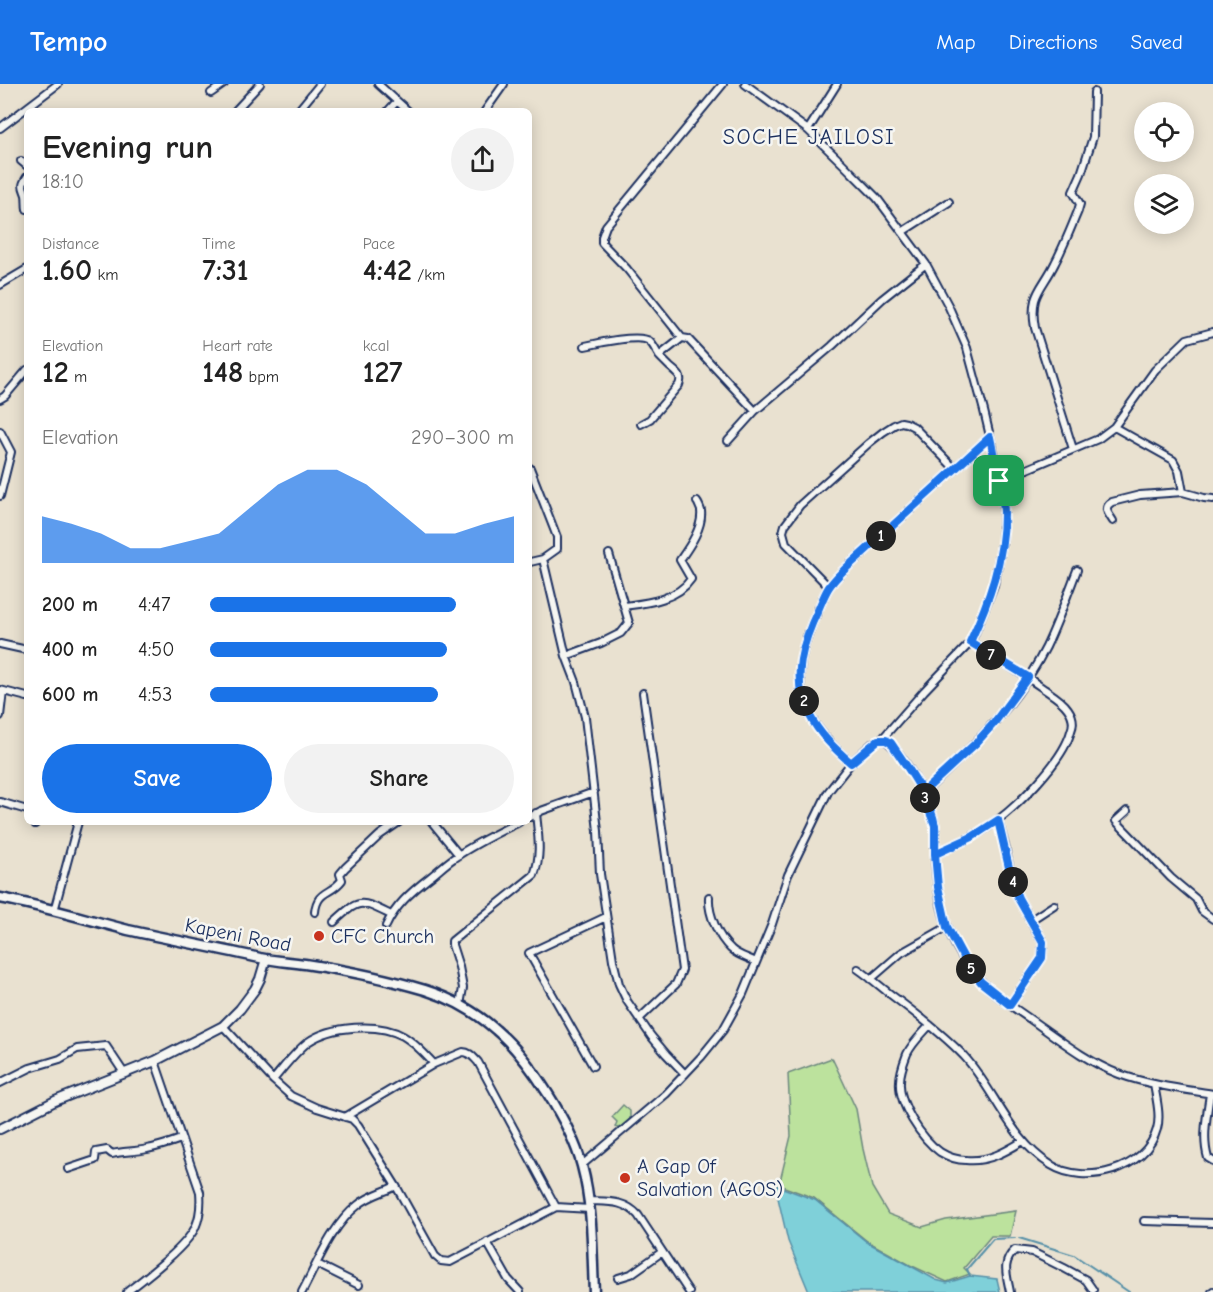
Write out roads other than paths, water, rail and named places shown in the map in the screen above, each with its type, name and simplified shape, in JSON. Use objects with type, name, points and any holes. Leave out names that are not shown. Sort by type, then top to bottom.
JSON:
[{"type":"main road","name":"Kapeni Road","points":[[0,898],[32,904],[129,930],[266,959],[307,964],[376,978],[426,990],[460,1005],[496,1030],[507,1041],[532,1071],[568,1129],[582,1165],[589,1205],[594,1292]]},
{"type":"street","points":[[26,108],[58,84]]},
{"type":"street","points":[[211,93],[224,84]]},
{"type":"street","points":[[238,108],[260,84]]},
{"type":"street","points":[[300,108],[320,84]]},
{"type":"street","points":[[378,84],[405,108]]},
{"type":"street","points":[[487,108],[504,84]]},
{"type":"street","points":[[723,84],[606,226],[602,243],[627,269],[682,338],[688,339],[755,411]]},
{"type":"street","points":[[582,1165],[666,1094],[723,1030],[743,994],[772,924],[788,875],[828,792],[851,763],[873,743],[882,739],[970,642],[994,585],[1002,544],[1004,512],[999,481],[967,348],[926,264],[877,198],[808,130],[745,84]]},
{"type":"street","points":[[808,130],[837,84]]},
{"type":"street","points":[[1073,449],[1035,328],[1033,315],[1039,288],[1054,266],[1080,204],[1073,192],[1093,137],[1094,92]]},
{"type":"street","points":[[391,108],[397,101]]},
{"type":"street","points":[[0,128],[24,110]]},
{"type":"street","points":[[902,232],[949,202]]},
{"type":"street","points":[[728,441],[755,411],[832,346],[882,299],[926,264]]},
{"type":"street","points":[[0,285],[24,271]]},
{"type":"street","points":[[999,481],[1098,438],[1114,427],[1155,370],[1187,339],[1213,332]]},
{"type":"street","points":[[585,346],[640,338],[647,340],[659,356],[680,375],[679,386],[663,406],[650,419],[641,424]]},
{"type":"street","points":[[659,356],[682,338]]},
{"type":"street","points":[[0,399],[24,374]]},
{"type":"street","points":[[829,587],[786,543],[784,525],[800,505],[869,443],[900,422],[914,427],[956,469]]},
{"type":"street","points":[[1114,427],[1173,460],[1179,471],[1183,492]]},
{"type":"street","points":[[0,431],[11,452],[0,496]]},
{"type":"street","points":[[851,763],[826,738],[808,712],[799,675],[802,651],[809,629],[829,587],[844,570],[990,437]]},
{"type":"street","points":[[532,473],[557,537],[556,549],[543,559],[532,562]]},
{"type":"street","points":[[1113,522],[1106,508],[1108,505],[1140,495],[1183,492],[1213,498]]},
{"type":"street","points":[[624,606],[666,597],[686,586],[691,579],[680,560],[699,526],[701,510],[697,502]]},
{"type":"street","points":[[566,656],[621,633],[629,623],[609,554]]},
{"type":"street","points":[[543,559],[566,656],[576,682],[585,717],[598,831],[600,874],[613,960],[619,984],[639,1019],[685,1074]]},
{"type":"street","points":[[922,793],[976,743],[1028,677],[1046,648],[1077,570]]},
{"type":"street","points":[[935,854],[972,837],[998,820],[1036,784],[1057,758],[1071,733],[1073,721],[1067,707],[1056,697],[970,642]]},
{"type":"street","points":[[0,644],[24,649]]},
{"type":"street","points":[[0,716],[2,691],[24,696]]},
{"type":"street","points":[[639,1019],[676,984],[682,970],[643,693]]},
{"type":"street","points":[[882,739],[891,743],[911,771],[922,793],[935,825],[938,887],[947,927],[967,964],[981,982],[1062,1041],[1106,1068],[1154,1084],[1212,1094],[1206,1122],[1205,1150],[1208,1158],[1213,1161]]},
{"type":"street","points":[[460,1005],[463,988],[452,941],[534,875],[539,862],[539,844],[533,815],[594,792]]},
{"type":"street","points":[[0,802],[24,809]]},
{"type":"street","points":[[1127,810],[1116,821],[1171,878],[1196,899],[1202,911],[1213,919]]},
{"type":"street","points":[[998,820],[1013,885],[1043,942],[1042,958],[1010,1005]]},
{"type":"street","points":[[54,911],[77,825]]},
{"type":"street","points":[[315,912],[320,897],[340,884],[342,880],[340,874],[345,868],[380,835],[395,825]]},
{"type":"street","points":[[434,825],[459,855]]},
{"type":"street","points":[[386,926],[397,907],[417,888],[459,855],[513,825]]},
{"type":"street","points":[[709,897],[715,925],[730,948],[756,962]]},
{"type":"street","points":[[334,922],[346,911],[362,903],[391,915]]},
{"type":"street","points":[[1031,920],[1054,905]]},
{"type":"street","points":[[592,1066],[529,953],[606,917]]},
{"type":"street","points":[[871,979],[901,953],[947,927]]},
{"type":"street","points":[[0,1129],[55,1101],[155,1061],[223,1026],[246,1003],[255,989],[266,959]]},
{"type":"street","points":[[858,969],[930,1025],[965,1057],[986,1084],[1023,1141],[1052,1166],[1068,1172],[1105,1173],[1119,1169],[1138,1158],[1145,1151],[1156,1131],[1158,1122],[1154,1084]]},
{"type":"street","points":[[930,1025],[908,1052],[900,1082],[904,1104],[928,1141],[940,1152],[953,1158],[967,1160],[983,1160],[996,1156],[1023,1141]]},
{"type":"street","points":[[223,1026],[291,1096],[317,1108],[352,1119],[358,1125],[437,1258],[441,1261],[450,1262],[556,1207],[623,1204],[638,1215],[689,1292]]},
{"type":"street","points":[[273,1080],[307,1043],[345,1028],[380,1029],[401,1035],[434,1064]]},
{"type":"street","points":[[0,1083],[30,1068],[60,1059],[77,1049],[106,1046],[124,1073]]},
{"type":"street","points":[[344,1117],[434,1064],[467,1052],[478,1062],[556,1207]]},
{"type":"street","points":[[127,1292],[176,1252],[189,1237],[196,1227],[201,1205],[200,1192],[155,1061]]},
{"type":"street","points":[[68,1169],[95,1160],[96,1152],[107,1150],[112,1154],[129,1152],[181,1139]]},
{"type":"street","points":[[302,1292],[336,1229],[348,1214],[359,1203],[396,1186]]},
{"type":"street","points":[[1144,1221],[1213,1223]]},
{"type":"street","points":[[487,1242],[508,1280],[520,1292]]},
{"type":"street","points":[[1010,1292],[1005,1263],[1015,1250],[1032,1252],[1064,1268],[1086,1280],[1093,1290]]},
{"type":"street","points":[[618,1278],[631,1274],[662,1252]]},
{"type":"street","points":[[317,1264],[359,1285]]},
{"type":"water","points":[[775,1185],[815,1200],[867,1242],[936,1280],[947,1283],[970,1276],[997,1279],[1000,1292],[809,1292],[788,1241]]},
{"type":"waterway","points":[[970,1276],[967,1269],[993,1239],[1015,1238]]},
{"type":"waterway","points":[[1019,1238],[1074,1255],[1129,1292]]},
{"type":"place","name":"CFC Church","points":[[319,936]]},
{"type":"place","name":"A Gap Of Salvation (AGOS)","points":[[625,1178]]},
{"type":"district","name":"SOCHE JAILOSI","points":[[809,137]]}]
